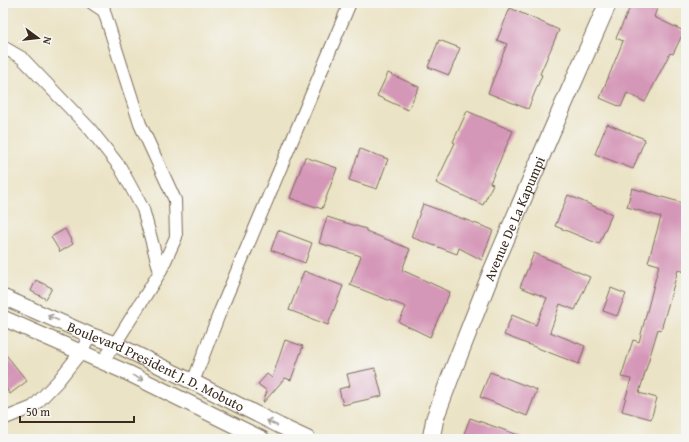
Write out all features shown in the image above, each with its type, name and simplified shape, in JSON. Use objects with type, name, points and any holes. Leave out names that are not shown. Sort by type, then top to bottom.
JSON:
[{"type":"main road","name":"Avenue De La Kapumpi","points":[[431,439],[435,418],[492,271],[608,3]]},
{"type":"street","points":[[92,3],[104,7],[140,124],[176,200],[176,237],[160,272],[102,362]]},
{"type":"street","points":[[193,382],[221,309],[350,3]]},
{"type":"street","points":[[3,47],[22,58],[90,129],[120,167],[143,209],[160,272]]},
{"type":"street","name":"Boulevard President J. D. Mobuto","points":[[3,297],[90,335],[115,344],[308,439]]},
{"type":"street","name":"Boulevard President J. D. Mobuto","points":[[3,318],[141,379],[262,439]]},
{"type":"street","points":[[3,419],[33,407],[58,381],[81,352],[90,335]]},
{"type":"building","points":[[632,3],[659,3],[654,17],[684,31],[673,54],[670,53],[645,102],[627,93],[621,107],[600,98],[623,41],[616,38]]},
{"type":"building","points":[[510,8],[559,30],[540,74],[542,75],[528,109],[488,93],[507,44],[497,40]]},
{"type":"building","points":[[439,40],[460,48],[449,75],[428,67]]},
{"type":"building","points":[[388,73],[419,87],[408,110],[377,96]]},
{"type":"building","points":[[467,111],[513,131],[490,183],[493,184],[483,205],[436,183],[455,143],[453,142]]},
{"type":"building","points":[[607,124],[645,139],[633,169],[595,154]]},
{"type":"building","points":[[360,149],[388,159],[377,189],[349,180]]},
{"type":"building","points":[[305,157],[337,168],[322,209],[290,198]]},
{"type":"building","points":[[632,188],[686,204],[686,272],[678,270],[661,330],[658,329],[639,393],[657,398],[651,419],[622,411],[631,379],[621,377],[633,340],[639,342],[659,265],[648,262],[661,217],[627,207]]},
{"type":"building","points":[[568,195],[612,214],[599,244],[555,226]]},
{"type":"building","points":[[423,204],[493,230],[482,260],[459,248],[457,254],[411,237]]},
{"type":"building","points":[[327,217],[366,229],[366,231],[410,249],[402,270],[450,292],[430,337],[399,322],[406,307],[350,285],[361,256],[319,243]]},
{"type":"building","points":[[65,229],[73,244],[60,252],[51,237]]},
{"type":"building","points":[[278,230],[312,243],[305,263],[271,250]]},
{"type":"building","points":[[534,253],[590,277],[575,310],[560,304],[550,332],[585,346],[579,364],[504,335],[512,315],[536,325],[547,298],[520,287]]},
{"type":"building","points":[[304,271],[343,286],[328,325],[289,310]]},
{"type":"building","points":[[36,280],[52,288],[46,299],[31,291]]},
{"type":"building","points":[[611,288],[626,294],[617,316],[603,311]]},
{"type":"building","points":[[285,340],[303,346],[291,380],[285,378],[263,402],[267,391],[258,384],[267,374],[272,378]]},
{"type":"building","points":[[3,351],[27,381],[10,394],[3,385]]},
{"type":"building","points":[[375,368],[382,396],[343,405],[339,389],[350,386],[347,374]]},
{"type":"building","points":[[490,372],[537,390],[527,416],[480,397]]},
{"type":"building","points":[[470,418],[524,437],[524,439],[462,439]]}]
